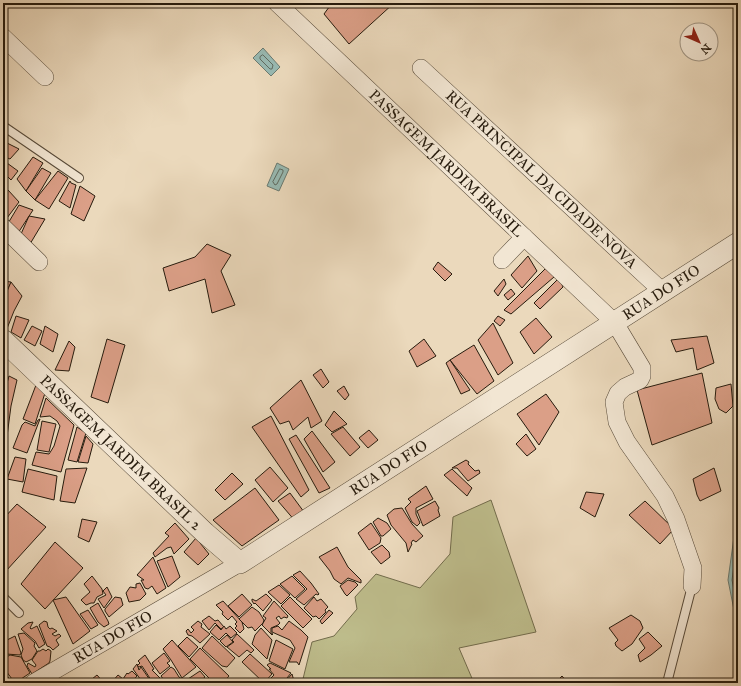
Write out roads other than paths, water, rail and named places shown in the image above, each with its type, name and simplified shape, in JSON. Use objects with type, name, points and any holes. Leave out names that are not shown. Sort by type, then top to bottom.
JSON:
[{"type":"street","name":"PASSAGEM JARDIM BRASIL","points":[[277,3],[615,323],[642,368],[642,376],[640,380],[625,387],[618,393],[614,402],[617,422],[627,442],[665,496],[676,519],[693,568],[692,586]]},
{"type":"street","points":[[3,37],[45,77]]},
{"type":"street","name":"RUA PRINCIPAL DA CIDADE NOVA","points":[[421,68],[662,291]]},
{"type":"street","points":[[3,227],[38,262]]},
{"type":"street","points":[[502,260],[524,237]]},
{"type":"street","name":"RUA DO FIO","points":[[33,683],[240,563],[738,243]]},
{"type":"street","name":"PASSAGEM JARDIM BRASIL 2","points":[[3,340],[204,533],[240,563]]},
{"type":"lane","points":[[3,126],[79,178]]},
{"type":"lane","points":[[668,683],[692,586]]},
{"type":"lane","points":[[3,597],[19,613]]},
{"type":"water","points":[[263,48],[280,67],[271,76],[253,58]]},
{"type":"water","points":[[277,163],[289,169],[279,191],[267,186]]},
{"type":"water","points":[[738,508],[738,630],[728,580]]}]
